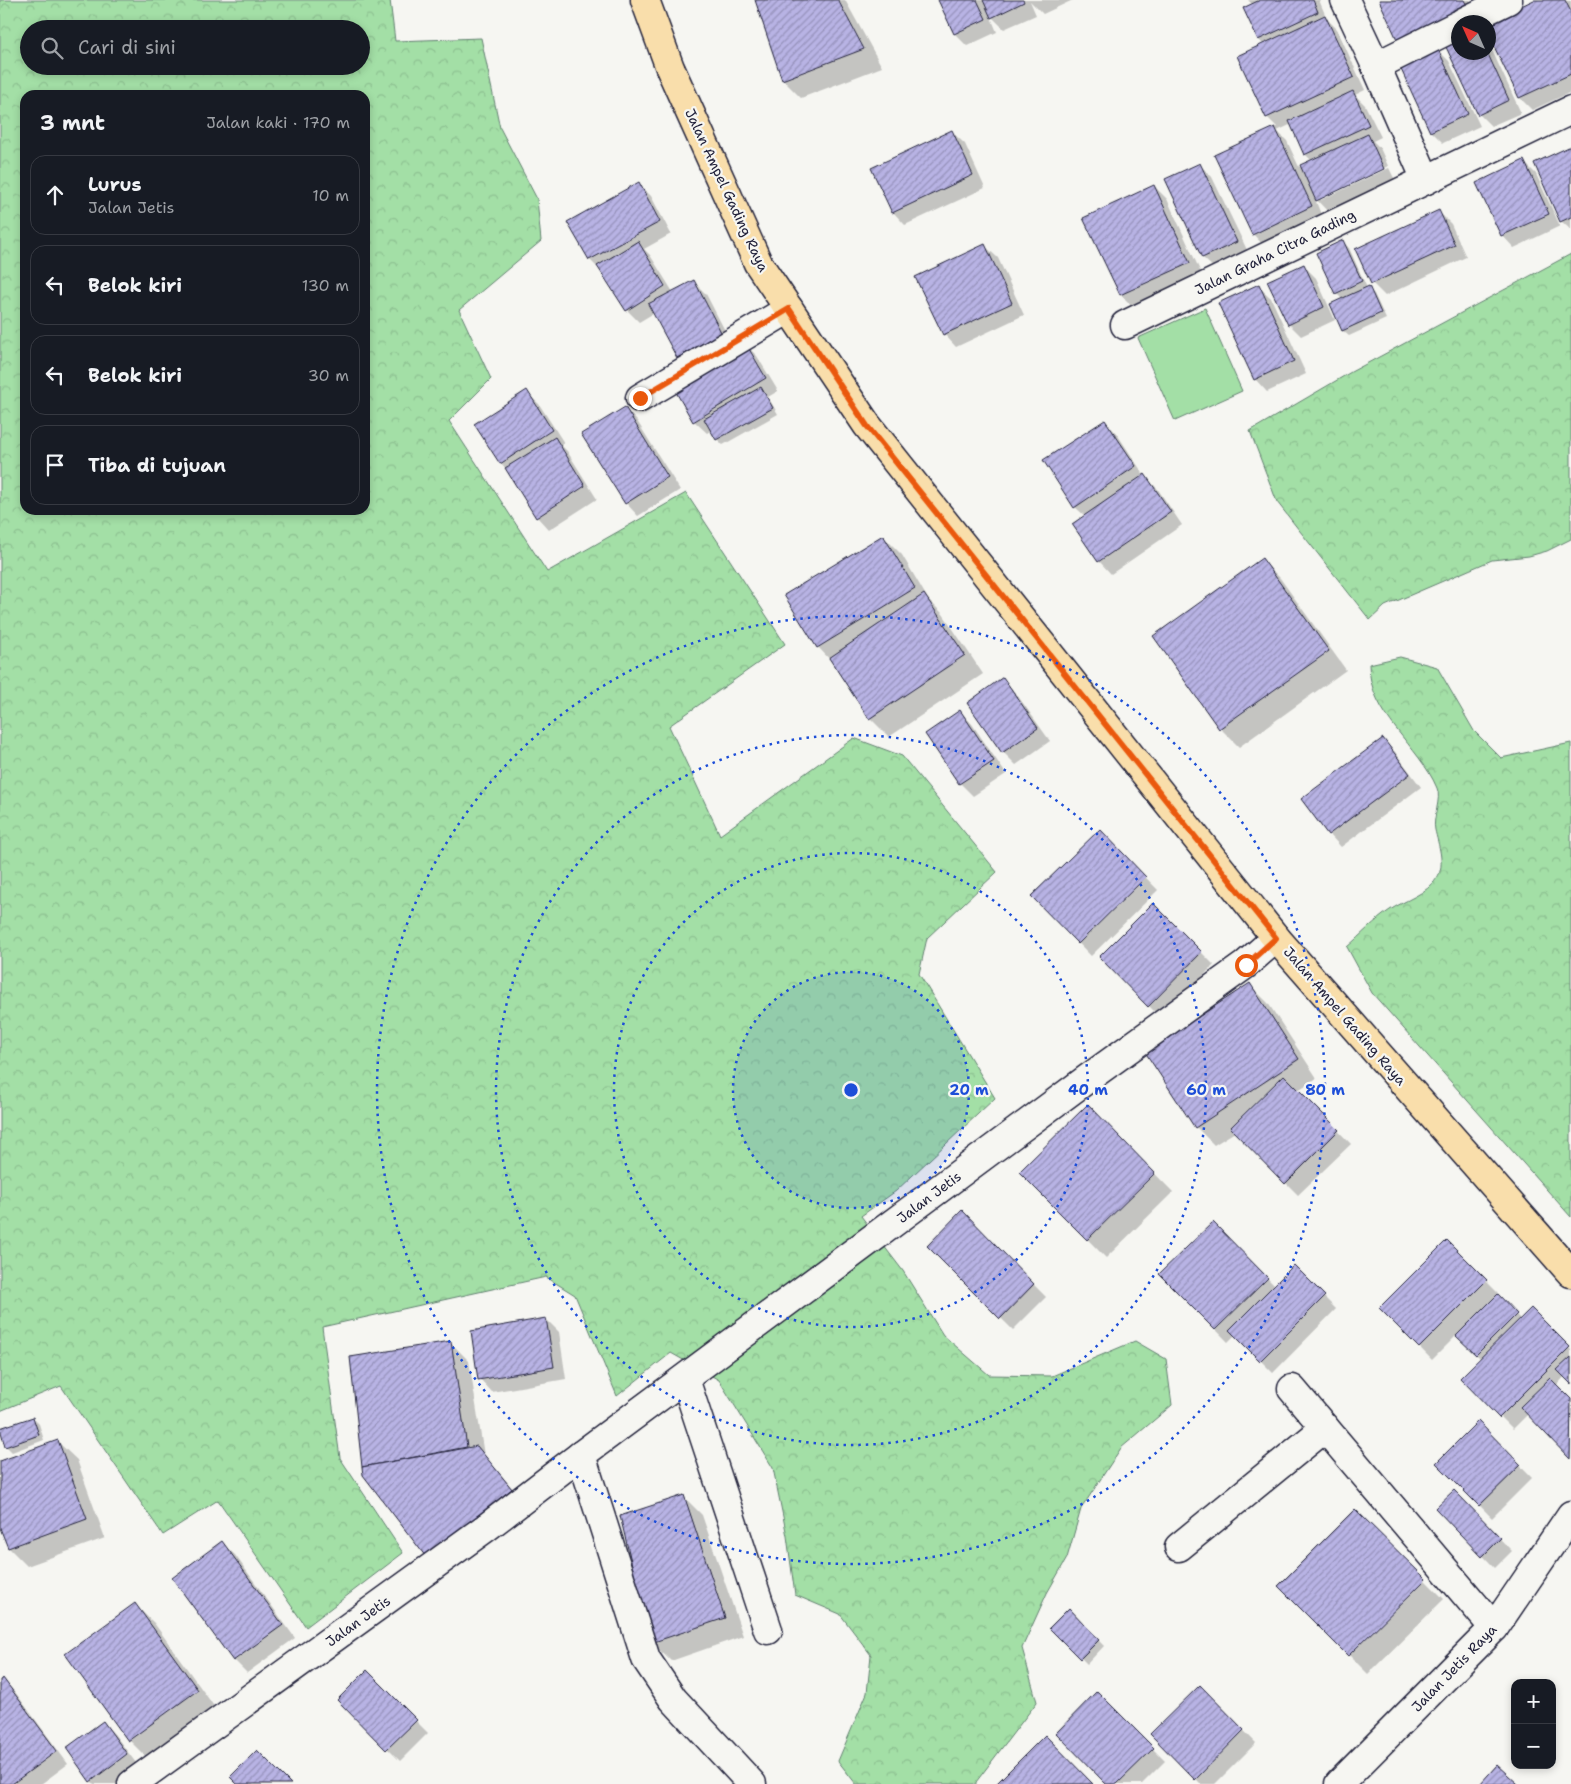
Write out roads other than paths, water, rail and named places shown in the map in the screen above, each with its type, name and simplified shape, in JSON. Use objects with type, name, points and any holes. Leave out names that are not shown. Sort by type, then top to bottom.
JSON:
[{"type":"main road","name":"Jalan Ampel Gading Raya","points":[[645,0],[670,68],[758,263],[867,426],[1276,938],[1571,1273]]},
{"type":"street","points":[[1345,0],[1426,180]]},
{"type":"street","points":[[1477,15],[1508,0]]},
{"type":"street","points":[[1376,66],[1451,28]]},
{"type":"street","name":"Jalan Graha Citra Gading","points":[[1125,325],[1571,110]]},
{"type":"street","points":[[640,398],[789,309]]},
{"type":"street","name":"Jalan Jetis","points":[[132,1784],[479,1533],[1087,1079],[1246,965],[1276,938]]},
{"type":"street","points":[[685,1379],[768,1630]]},
{"type":"street","points":[[1292,1389],[1494,1628]]},
{"type":"street","points":[[1179,1547],[1325,1428]]},
{"type":"street","points":[[581,1455],[646,1659],[673,1699],[752,1784]]},
{"type":"street","name":"Jalan Jetis Raya","points":[[1339,1784],[1494,1628],[1571,1515]]}]
